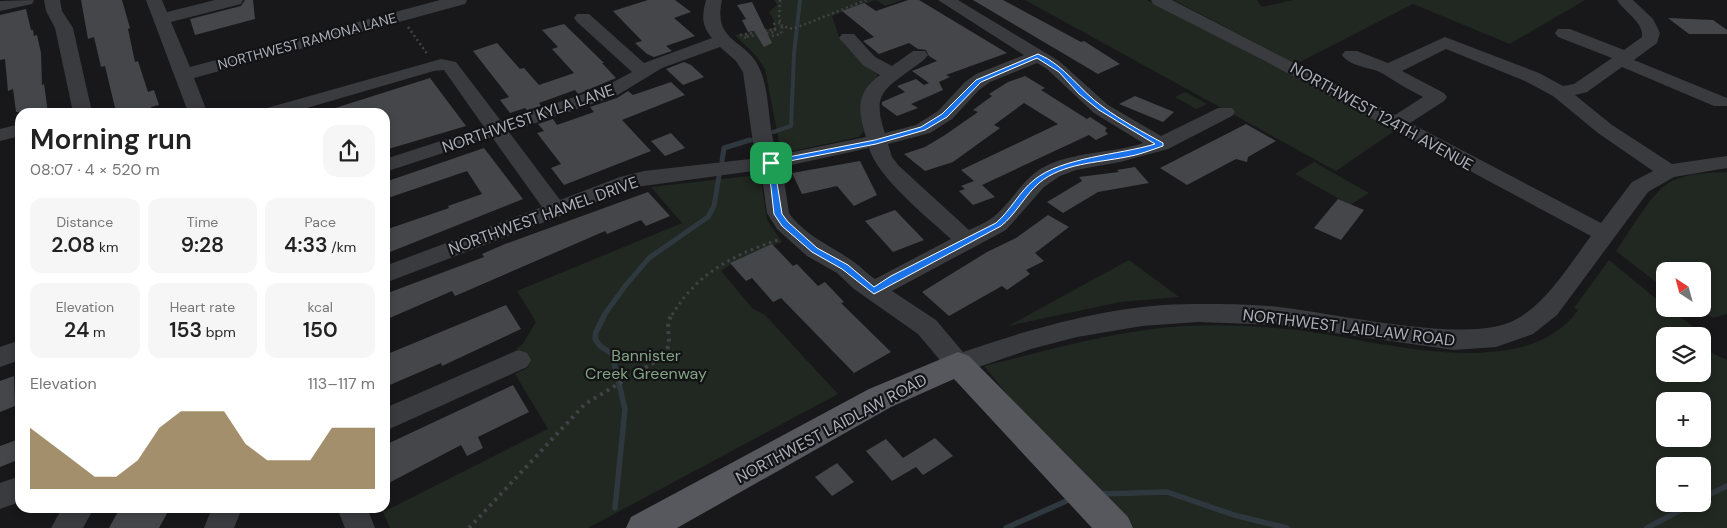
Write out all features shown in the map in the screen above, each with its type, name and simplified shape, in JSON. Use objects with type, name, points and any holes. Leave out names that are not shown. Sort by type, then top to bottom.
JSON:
[{"type":"main road","points":[[958,364],[1115,528]]},
{"type":"main road","name":"NORTHWEST LAIDLAW ROAD","points":[[644,528],[880,398],[958,364]]},
{"type":"street","points":[[0,6],[26,0]]},
{"type":"street","points":[[52,0],[54,11],[64,28],[82,108]]},
{"type":"street","points":[[154,0],[196,108]]},
{"type":"street","points":[[161,19],[235,0]]},
{"type":"street","name":"NORTHWEST RAMONA LANE","points":[[183,75],[459,0]]},
{"type":"street","points":[[714,0],[710,8],[711,22],[723,40],[743,58],[752,72],[763,143],[771,163],[778,214],[796,235],[815,250],[845,267],[874,291],[927,326],[958,364]]},
{"type":"street","points":[[946,0],[1061,71],[1081,93],[1101,109],[1161,145]]},
{"type":"street","name":"NORTHWEST 124TH AVENUE","points":[[1159,0],[1259,49],[1394,123],[1605,234]]},
{"type":"street","points":[[1560,92],[1580,88],[1647,44],[1653,34],[1648,24],[1627,5],[1625,0]]},
{"type":"street","points":[[583,18],[634,65],[644,71]]},
{"type":"street","points":[[1564,33],[1721,102]]},
{"type":"street","points":[[1351,55],[1375,66],[1393,70],[1432,48],[1446,35],[1560,92],[1605,129],[1668,171]]},
{"type":"street","points":[[848,38],[869,61],[893,74]]},
{"type":"street","name":"NORTHWEST KYLA LANE","points":[[390,164],[608,92],[624,85],[644,71],[670,58],[723,40]]},
{"type":"street","points":[[919,55],[881,83],[873,94],[868,111],[876,142],[882,157],[891,170],[966,242]]},
{"type":"street","name":"NORTHWEST HAMEL DRIVE","points":[[390,273],[555,209],[644,178],[771,163],[876,142],[923,129],[945,115],[978,81],[1038,56]]},
{"type":"street","points":[[288,108],[441,64],[450,66],[555,209]]},
{"type":"street","points":[[1393,70],[1396,75],[1437,97],[1394,123]]},
{"type":"street","points":[[874,291],[894,278],[998,225],[1011,214],[1035,182],[1052,172],[1071,164],[1128,154],[1161,145],[1225,112]]},
{"type":"street","points":[[0,135],[15,131]]},
{"type":"street","name":"NORTHWEST LAIDLAW ROAD","points":[[958,364],[1027,340],[1077,328],[1142,317],[1198,313],[1278,316],[1454,340],[1496,337],[1524,328],[1548,309],[1640,187],[1652,178],[1668,171],[1727,162]]},
{"type":"street","points":[[0,357],[15,352]]},
{"type":"street","points":[[390,418],[518,360]]},
{"type":"street","points":[[0,496],[15,491]]},
{"type":"street","points":[[66,528],[76,513]]},
{"type":"street","points":[[219,528],[225,513]]},
{"type":"street","points":[[354,513],[360,528]]},
{"type":"path","points":[[767,37],[781,34],[780,0]]},
{"type":"path","points":[[782,26],[793,29],[819,17],[866,0]]},
{"type":"path","points":[[748,40],[744,37],[776,32],[774,24],[780,22]]},
{"type":"path","points":[[723,40],[775,29]]},
{"type":"path","points":[[409,30],[424,49]]},
{"type":"path","points":[[469,528],[585,404],[668,352],[668,320],[708,271],[727,259],[796,235]]},
{"type":"green space","points":[[774,0],[876,0],[832,16],[839,37],[849,50],[878,74],[875,83],[862,103],[861,119],[864,131],[859,137],[792,151],[780,147],[765,69],[756,56],[735,35],[774,28],[774,21],[769,12],[777,5]]},
{"type":"green space","points":[[876,0],[902,0],[885,6]]},
{"type":"green space","points":[[1025,0],[1147,0],[1254,52],[1397,129],[1336,171]]},
{"type":"green space","points":[[1174,0],[1257,0],[1262,7],[1293,0],[1585,0],[1510,44],[1413,4],[1296,64]]},
{"type":"green space","points":[[1185,92],[1207,104],[1196,109],[1175,97]]},
{"type":"green space","points":[[1314,162],[1369,193],[1350,205],[1295,174]]},
{"type":"green space","points":[[1727,172],[1727,314],[1713,318],[1711,317],[1711,262],[1656,262],[1656,282],[1616,251],[1647,205],[1661,189],[1674,180],[1704,173]]},
{"type":"green space","name":"Bannister Creek Greenway","points":[[749,176],[761,180],[767,220],[782,242],[730,265],[721,271],[753,309],[765,315],[838,394],[588,528],[390,528],[383,513],[390,513],[390,508],[548,429],[515,374],[529,367],[517,348],[522,345],[536,322],[517,291],[682,223],[651,187]]},
{"type":"green space","points":[[1129,260],[1179,297],[1120,302],[1008,326]]},
{"type":"green space","points":[[1609,260],[1656,299],[1656,318],[1681,318],[1694,327],[1656,327],[1656,382],[1711,382],[1711,353],[1727,360],[1727,528],[1117,528],[984,366],[1108,336],[1159,328],[1198,325],[1297,330],[1406,348],[1486,353],[1522,347],[1554,333],[1578,310],[1574,308]]},
{"type":"building","points":[[81,0],[122,0],[130,28],[128,29],[135,62],[138,61],[148,92],[154,90],[159,105],[151,108],[115,108],[105,66],[101,67],[94,37],[88,39]]},
{"type":"building","points":[[245,0],[253,0],[255,19],[195,35],[190,19],[241,6]]},
{"type":"building","points":[[648,0],[675,0],[691,12],[674,18],[695,36],[666,46],[672,51],[654,57],[647,54],[635,43],[642,41],[613,11]]},
{"type":"building","points":[[908,0],[919,0],[1007,53],[946,75],[950,77],[939,82],[943,90],[911,104],[918,108],[897,116],[882,105],[882,102],[905,92],[897,86],[916,79],[924,85],[929,83],[912,71],[937,61],[929,56],[926,50],[918,49],[909,43],[879,54],[863,41],[874,37],[842,11],[864,3],[876,11]]},
{"type":"building","points":[[973,0],[1003,0],[1081,42],[1084,41],[1120,64],[1098,74]]},
{"type":"building","points":[[752,2],[772,43],[764,47],[754,31],[748,32],[742,20],[746,19],[737,5]]},
{"type":"building","points":[[26,9],[31,30],[33,30],[34,36],[37,35],[41,53],[42,85],[44,84],[47,108],[15,108],[13,89],[8,91],[5,59],[0,60],[0,15]]},
{"type":"building","points":[[1668,18],[1713,20],[1727,30],[1727,34],[1689,34]]},
{"type":"building","points":[[564,24],[604,63],[602,63],[616,78],[578,94],[575,90],[539,103],[541,106],[527,110],[525,108],[510,113],[500,100],[509,97],[473,51],[497,43],[520,69],[524,68],[539,85],[574,73],[552,49],[558,47],[542,30]]},
{"type":"building","points":[[684,62],[691,65],[704,77],[683,85],[666,69]]},
{"type":"building","points":[[1025,76],[1045,88],[1041,90],[1087,119],[1090,117],[1107,128],[1105,131],[1108,134],[1096,140],[1089,135],[982,185],[995,197],[973,205],[959,191],[965,189],[961,186],[974,181],[961,170],[1058,124],[1024,103],[994,125],[1000,128],[953,162],[925,171],[904,154],[925,147],[945,135],[978,112],[973,110],[992,96],[989,94],[1008,82]]},
{"type":"building","points":[[430,78],[466,126],[390,149],[390,108],[335,108]]},
{"type":"building","points":[[671,82],[685,95],[622,120],[651,151],[564,185],[551,168],[561,164],[537,133],[544,131],[538,124],[553,119],[557,125],[594,112],[590,107],[617,98],[628,91],[633,95]]},
{"type":"building","points":[[1135,96],[1174,112],[1163,122],[1119,104]]},
{"type":"building","points":[[1246,124],[1276,141],[1248,157],[1247,162],[1236,159],[1187,185],[1160,168]]},
{"type":"building","points":[[671,133],[685,148],[665,156],[651,141]]},
{"type":"building","points":[[484,148],[523,199],[390,252],[390,228],[449,208],[448,206],[482,194],[467,171],[390,197],[390,180]]},
{"type":"building","points":[[860,161],[877,195],[854,206],[837,186],[802,194],[792,173]]},
{"type":"building","points":[[1135,167],[1149,183],[1098,192],[1063,213],[1047,202],[1082,181],[1079,177],[1119,172],[1117,170]]},
{"type":"building","points":[[648,192],[670,216],[646,226],[641,220],[607,234],[605,231],[455,296],[452,291],[390,318],[390,292],[484,257],[482,254]]},
{"type":"building","points":[[1338,199],[1364,210],[1341,240],[1314,228]]},
{"type":"building","points":[[895,210],[924,240],[893,252],[865,221]]},
{"type":"building","points":[[1048,215],[1069,227],[1035,253],[1044,261],[1026,270],[1030,274],[1007,290],[1002,286],[949,316],[922,292],[987,252],[1016,238]]},
{"type":"building","points":[[772,244],[793,266],[797,264],[818,286],[825,282],[844,302],[841,303],[891,352],[854,373],[781,298],[773,302],[752,278],[746,281],[730,263]]},
{"type":"building","points":[[506,305],[521,329],[442,366],[441,363],[390,385],[390,353]]},
{"type":"building","points":[[14,376],[15,406],[0,412],[0,381]]},
{"type":"building","points":[[513,385],[529,412],[478,437],[483,448],[467,456],[461,445],[390,482],[390,443]]},
{"type":"building","points":[[935,438],[953,456],[923,475],[916,467],[892,481],[866,451],[886,439],[903,458]]},
{"type":"building","points":[[15,440],[15,461],[0,467],[0,446]]},
{"type":"building","points":[[837,463],[854,482],[832,496],[815,477]]},
{"type":"building","points":[[117,513],[167,513],[159,528],[109,528]]},
{"type":"waterway","points":[[773,132],[791,126],[794,54],[800,0]]},
{"type":"waterway","points":[[722,161],[724,148],[748,141]]},
{"type":"waterway","points":[[604,315],[649,258],[708,217],[714,206],[719,176]]},
{"type":"waterway","points":[[605,314],[596,332],[595,339],[600,346],[612,354],[625,409],[615,508]]},
{"type":"waterway","points":[[1711,494],[1727,486]]},
{"type":"waterway","points":[[1100,494],[1167,492],[1234,515],[1287,528]]},
{"type":"waterway","points":[[1006,528],[1073,498]]},
{"type":"waterway","points":[[1647,528],[1677,512]]},
{"type":"route","points":[[1038,56],[1061,71],[1081,93],[1101,109],[1161,145],[1128,154],[1071,164],[1043,176],[1028,190],[1011,214],[998,225],[894,278],[874,291],[845,267],[815,250],[785,224],[778,214],[771,163],[876,142],[923,129],[945,115],[978,81],[1038,56]]}]
